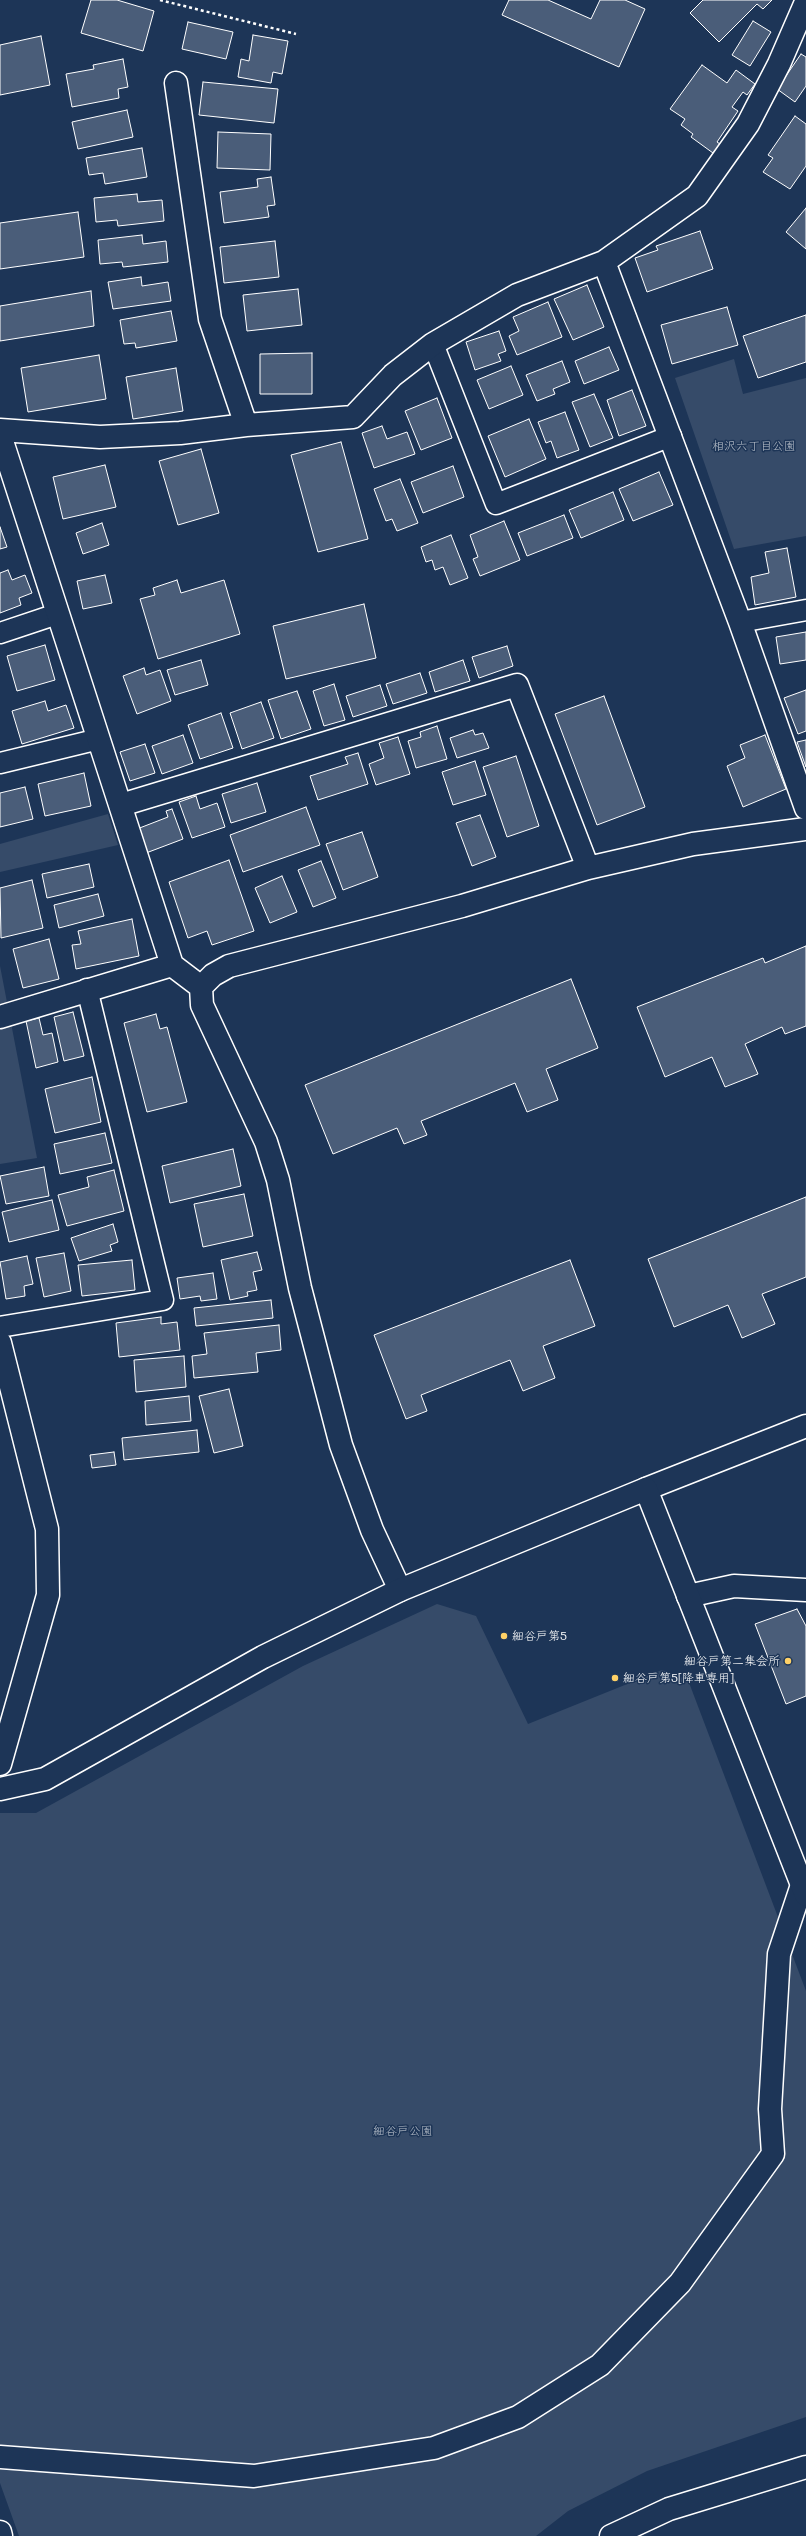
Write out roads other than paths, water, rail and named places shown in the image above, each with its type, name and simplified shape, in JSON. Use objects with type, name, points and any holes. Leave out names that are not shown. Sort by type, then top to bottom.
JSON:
[{"type":"street","points":[[0,430],[100,437],[180,433],[246,425],[353,417],[392,375],[433,344],[517,295],[604,262],[697,196],[748,124],[779,64],[806,1]]},
{"type":"street","points":[[176,83],[210,319],[246,425]]},
{"type":"street","points":[[604,262],[740,622],[806,808]]},
{"type":"street","points":[[0,435],[172,965],[201,987]]},
{"type":"street","points":[[121,805],[517,685],[588,868]]},
{"type":"street","points":[[400,1590],[372,1530],[341,1445],[300,1288],[278,1180],[266,1142],[202,1005],[201,987],[213,974],[229,966],[462,906],[588,868],[693,844],[806,829]]},
{"type":"street","points":[[0,1017],[87,989],[172,965]]},
{"type":"street","points":[[0,1343],[47,1529],[48,1595],[0,1764]]},
{"type":"street","points":[[0,1789],[45,1779],[263,1657],[400,1590],[646,1488],[806,1426]]},
{"type":"street","points":[[0,2457],[254,2476],[434,2448],[518,2417],[600,2366],[680,2283],[773,2154],[770,2109],[779,1954],[804,1890],[646,1488]]},
{"type":"street","points":[[688,1596],[734,1586],[806,1590]]},
{"type":"street","points":[[611,2536],[669,2509],[806,2466]]},
{"type":"street","points":[[0,2532],[1,2536]]},
{"type":"lane","points":[[433,344],[496,504],[671,436]]},
{"type":"lane","points":[[740,622],[806,610]]},
{"type":"lane","points":[[0,633],[57,614]]},
{"type":"lane","points":[[0,763],[98,739]]},
{"type":"lane","points":[[0,1327],[163,1300],[87,989]]},
{"type":"place","name":"細谷戸第5","points":[[504,1636]]},
{"type":"place","name":"細谷戸第二集会所","points":[[788,1661]]},
{"type":"place","name":"細谷戸第5[降車専用]","points":[[615,1678]]},
{"type":"park label","name":"相沢六丁目公園","points":[[754,446]]},
{"type":"park label","name":"細谷戸公園","points":[[403,2131]]}]
